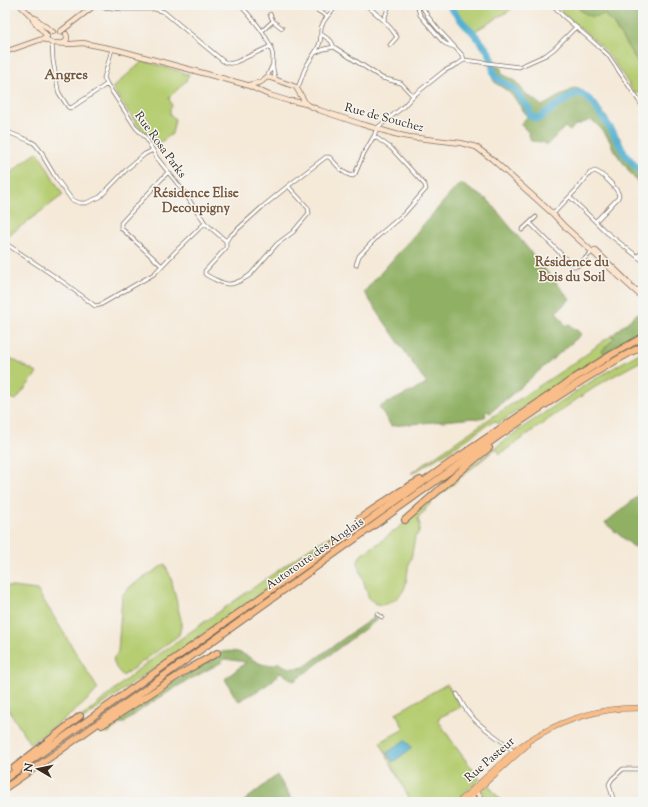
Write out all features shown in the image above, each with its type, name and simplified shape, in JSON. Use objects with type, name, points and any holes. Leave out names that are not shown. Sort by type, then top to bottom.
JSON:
[{"type":"highway","name":"Autoroute des Anglais","points":[[5,778],[447,465],[572,379],[643,337]]},
{"type":"highway","name":"Autoroute des Anglais","points":[[5,788],[55,754],[530,415],[574,385],[622,356],[643,346]]},
{"type":"highway","points":[[405,520],[457,474],[481,454],[522,424],[530,415]]},
{"type":"highway","points":[[359,519],[399,492],[447,465]]},
{"type":"highway","points":[[55,754],[187,670],[217,653]]},
{"type":"highway","points":[[5,778],[14,768],[80,716]]},
{"type":"main road","points":[[20,5],[50,39]]},
{"type":"main road","points":[[60,32],[95,5]]},
{"type":"main road","points":[[32,17],[51,31],[64,33],[76,42],[112,48],[262,91]]},
{"type":"main road","points":[[63,43],[66,42],[68,26]]},
{"type":"main road","points":[[50,39],[53,32]]},
{"type":"main road","points":[[5,52],[42,39],[50,39],[71,44],[76,42]]},
{"type":"main road","points":[[247,86],[261,82],[267,78],[271,78],[294,86],[306,104]]},
{"type":"main road","points":[[261,82],[260,87],[262,91]]},
{"type":"main road","name":"Rue de Souchez","points":[[262,91],[289,101],[306,104],[318,110],[409,137],[460,143],[476,147],[492,159],[560,219],[643,298]]},
{"type":"main road","points":[[293,101],[297,99],[298,91]]},
{"type":"main road","name":"Rue de Souchez","points":[[593,251],[643,298]]},
{"type":"main road","name":"Rue Pasteur","points":[[459,802],[528,741],[548,730],[567,721],[593,713],[610,710],[643,708]]},
{"type":"main road","points":[[472,792],[479,802]]},
{"type":"main road","points":[[472,792],[480,795],[483,802]]},
{"type":"main road","name":"Rue Pasteur","points":[[464,802],[472,792]]},
{"type":"street","points":[[95,5],[116,8],[160,8],[225,63],[233,63],[270,46]]},
{"type":"street","points":[[308,5],[327,16]]},
{"type":"street","points":[[298,91],[306,68],[320,43],[321,29],[327,16],[339,5]]},
{"type":"street","points":[[366,5],[384,20],[394,31],[397,38],[390,45]]},
{"type":"street","points":[[384,20],[389,5]]},
{"type":"street","points":[[417,5],[420,15],[443,42],[454,47]]},
{"type":"street","points":[[421,5],[430,18],[463,56],[464,60]]},
{"type":"street","points":[[553,5],[562,15],[608,55],[643,107]]},
{"type":"street","points":[[242,6],[262,31],[270,46],[273,54],[273,73],[276,80]]},
{"type":"street","points":[[270,14],[273,22],[282,28]]},
{"type":"street","points":[[262,31],[273,22]]},
{"type":"street","points":[[288,186],[308,208],[309,213],[293,232],[277,244],[249,276],[232,284],[228,284],[205,274],[205,271],[226,248],[226,241],[261,208],[288,186],[326,157],[330,157],[349,176],[353,176],[377,128],[444,71],[464,60],[519,67],[546,55],[576,27]]},
{"type":"street","points":[[321,34],[331,41],[334,47],[382,78],[401,83],[413,96]]},
{"type":"street","points":[[50,39],[58,90],[68,107],[71,108],[107,84],[104,78],[112,48]]},
{"type":"street","points":[[315,53],[334,47]]},
{"type":"street","points":[[267,78],[272,66]]},
{"type":"street","name":"Rue Rosa Parks","points":[[107,84],[136,128],[146,138],[168,172],[205,223],[226,241]]},
{"type":"street","points":[[5,131],[35,144],[39,148],[56,178],[72,200],[86,203],[100,197],[128,168],[145,154],[153,150]]},
{"type":"street","points":[[356,265],[359,256],[378,236],[404,214],[426,189],[425,185],[391,148],[374,136]]},
{"type":"street","points":[[553,214],[570,197],[590,173],[595,171],[618,191],[619,195],[618,198],[596,221]]},
{"type":"street","points":[[162,266],[121,228],[121,223],[168,172]]},
{"type":"street","points":[[570,197],[606,232],[643,261]]},
{"type":"street","points":[[522,230],[536,217]]},
{"type":"street","points":[[5,243],[63,282],[95,306],[100,305],[154,274],[205,223]]},
{"type":"street","points":[[530,223],[573,266],[576,266],[593,251]]},
{"type":"street","points":[[638,256],[643,251]]},
{"type":"street","points":[[634,288],[643,292]]},
{"type":"street","points":[[377,614],[382,617]]},
{"type":"street","points":[[457,694],[466,711],[474,720],[515,753]]},
{"type":"street","points":[[614,802],[609,784],[612,779],[623,769],[643,769]]},
{"type":"green space","points":[[451,5],[516,5],[507,12],[473,31],[461,19]]},
{"type":"green space","points":[[556,5],[576,5],[582,12],[604,14],[612,22],[637,61],[642,74],[643,97],[639,92],[635,94],[600,45],[571,21]]},
{"type":"green space","points":[[576,5],[643,5],[643,77],[637,61],[612,22],[604,14],[600,16],[588,15]]},
{"type":"green space","points":[[143,61],[189,74],[186,81],[169,98],[172,106],[170,109],[170,114],[175,119],[172,134],[158,144],[156,142],[153,143],[145,132],[138,126],[112,88]]},
{"type":"green space","points":[[490,66],[501,67],[502,74],[516,82],[528,96],[542,106],[574,88],[579,89],[596,102],[621,140],[624,149],[643,175],[643,190],[613,149],[610,141],[598,125],[591,120],[574,126],[570,131],[565,127],[547,145],[543,142],[531,141],[528,132],[520,124],[527,117],[526,114],[510,93],[494,81]]},
{"type":"green space","points":[[38,152],[63,195],[5,238],[5,179],[21,164]]},
{"type":"green space","points":[[460,183],[489,201],[570,299],[556,312],[566,326],[568,324],[582,334],[490,413],[487,411],[485,413],[486,416],[481,419],[472,418],[391,426],[379,407],[427,384],[364,292]]},
{"type":"green space","points":[[643,312],[643,330],[605,354],[602,351],[615,337],[611,336],[638,313]]},
{"type":"green space","points":[[611,336],[615,337],[602,351],[605,354],[498,424],[495,421],[490,423],[457,446],[411,473],[580,359]]},
{"type":"green space","points":[[643,351],[643,360],[608,379],[580,397],[500,454],[497,449],[495,449],[434,500],[419,516],[419,532],[415,537],[406,584],[401,594],[389,603],[381,605],[369,599],[358,563],[362,554],[407,521],[453,480],[517,431],[582,387]]},
{"type":"green space","points":[[5,355],[37,373],[16,400],[5,397]]},
{"type":"green space","points":[[643,492],[643,545],[634,547],[605,523]]},
{"type":"green space","points":[[369,514],[370,516],[82,720],[81,718],[140,668],[183,637],[310,548]]},
{"type":"green space","points":[[165,564],[171,578],[181,620],[179,635],[123,676],[116,668],[113,659],[118,652],[122,595],[131,586]]},
{"type":"green space","points":[[5,586],[37,590],[98,689],[74,712],[30,744],[5,704]]},
{"type":"green space","points":[[373,618],[378,619],[294,681],[280,672],[266,685],[239,701],[225,679],[246,662],[225,659],[143,708],[107,734],[103,729],[111,722],[170,683],[222,652],[238,652],[258,662],[268,665],[273,665],[279,662],[284,666],[291,668],[304,667]]},
{"type":"green space","points":[[447,684],[461,707],[440,717],[438,720],[455,746],[480,779],[455,802],[411,802],[380,742],[404,729],[396,713]]},
{"type":"green space","points":[[277,775],[293,802],[243,802]]},
{"type":"green space","points":[[485,785],[489,786],[502,802],[484,802],[482,794]]},
{"type":"water","points":[[405,740],[412,748],[393,762],[387,753]]},
{"type":"waterway","points":[[449,5],[488,51],[491,58],[494,75],[514,89],[529,109],[533,118],[539,118],[574,94],[581,93],[592,102],[612,131],[625,154],[643,177]]},
{"type":"district","name":"Angres","points":[[66,76]]},
{"type":"district","name":"Résidence Elise Decoupigny","points":[[196,202]]},
{"type":"district","name":"Résidence du Bois du Soil","points":[[572,270]]}]
